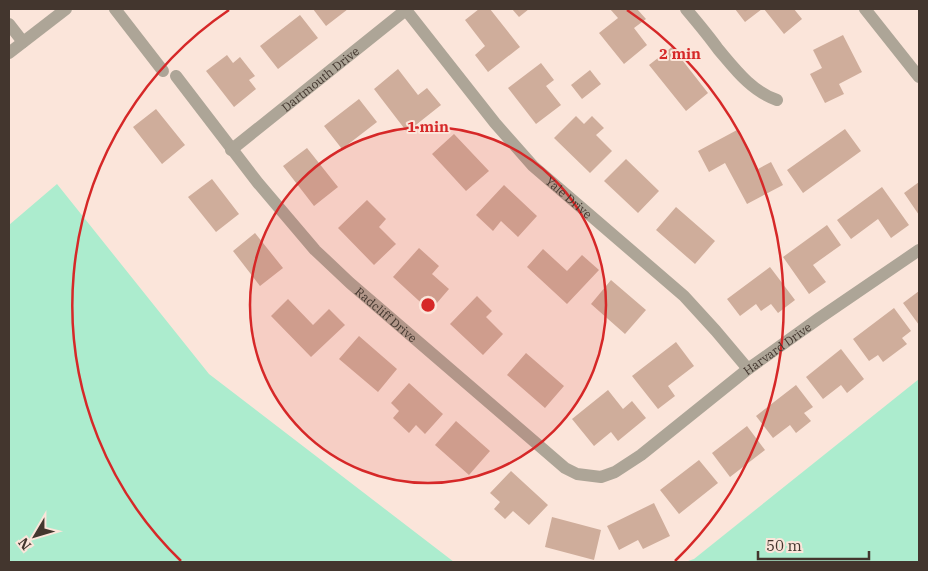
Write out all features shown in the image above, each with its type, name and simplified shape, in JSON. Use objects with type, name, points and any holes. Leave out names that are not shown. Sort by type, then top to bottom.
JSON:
[{"type":"street","points":[[9,53],[66,9]]},
{"type":"street","points":[[114,9],[163,71]]},
{"type":"street","name":"Dartmouth Drive","points":[[232,150],[407,9]]},
{"type":"street","name":"Yale Drive","points":[[407,9],[495,123],[533,166],[684,296],[748,369]]},
{"type":"street","points":[[686,9],[739,75],[768,97],[776,100]]},
{"type":"street","points":[[865,9],[919,77]]},
{"type":"street","points":[[9,24],[23,42]]},
{"type":"street","name":"Radcliff Drive","points":[[176,76],[258,183],[315,250],[350,283],[565,468],[577,474],[601,476],[614,472],[641,455]]},
{"type":"street","name":"Harvard Drive","points":[[641,455],[748,369],[919,250]]},
{"type":"green space","points":[[57,184],[209,374],[454,562],[9,562],[9,225]]},
{"type":"green space","points":[[919,379],[919,562],[685,562],[694,559]]},
{"type":"building","points":[[313,9],[348,9],[326,26]]},
{"type":"building","points":[[479,9],[490,9],[520,47],[488,72],[475,55],[485,46],[465,20]]},
{"type":"building","points":[[512,9],[529,9],[519,17]]},
{"type":"building","points":[[610,9],[637,9],[646,19],[634,28],[647,45],[624,64],[599,33],[618,18]]},
{"type":"building","points":[[735,9],[762,9],[745,22]]},
{"type":"building","points":[[764,9],[794,9],[802,19],[784,34]]},
{"type":"building","points":[[300,15],[318,38],[278,69],[260,46]]},
{"type":"building","points":[[843,35],[862,72],[839,84],[844,94],[825,103],[810,74],[822,68],[813,50]]},
{"type":"building","points":[[672,47],[708,93],[686,111],[649,65]]},
{"type":"building","points":[[227,55],[233,63],[240,57],[255,76],[249,80],[256,89],[234,107],[206,71]]},
{"type":"building","points":[[541,63],[554,80],[546,86],[561,105],[536,124],[508,88]]},
{"type":"building","points":[[398,69],[418,95],[427,88],[441,105],[407,132],[374,89]]},
{"type":"building","points":[[590,70],[601,84],[582,99],[571,85]]},
{"type":"building","points":[[359,99],[377,122],[342,149],[324,126]]},
{"type":"building","points":[[156,109],[185,145],[162,164],[133,127]]},
{"type":"building","points":[[576,116],[584,124],[592,116],[604,128],[596,135],[612,151],[590,173],[554,138]]},
{"type":"building","points":[[845,129],[861,151],[803,193],[787,170]]},
{"type":"building","points":[[737,130],[758,169],[771,162],[783,185],[747,204],[725,163],[709,172],[698,151]]},
{"type":"building","points":[[454,134],[489,171],[466,191],[432,154]]},
{"type":"building","points":[[307,148],[338,187],[314,206],[283,166]]},
{"type":"building","points":[[626,159],[659,191],[638,213],[604,181]]},
{"type":"building","points":[[212,179],[239,214],[216,232],[188,197]]},
{"type":"building","points":[[919,182],[919,215],[904,193]]},
{"type":"building","points":[[504,185],[537,216],[518,237],[501,221],[493,231],[476,215]]},
{"type":"building","points":[[882,187],[909,225],[891,238],[878,219],[851,239],[837,220]]},
{"type":"building","points":[[367,200],[386,219],[379,227],[396,244],[374,265],[338,228]]},
{"type":"building","points":[[676,207],[715,241],[695,264],[656,230]]},
{"type":"building","points":[[827,225],[841,245],[813,265],[826,282],[809,294],[783,257]]},
{"type":"building","points":[[255,233],[283,268],[260,286],[233,251]]},
{"type":"building","points":[[419,248],[439,266],[432,274],[449,289],[430,311],[393,277]]},
{"type":"building","points":[[543,249],[567,271],[582,255],[599,270],[567,304],[527,267]]},
{"type":"building","points":[[770,267],[795,300],[778,313],[771,304],[761,311],[756,304],[740,316],[727,299]]},
{"type":"building","points":[[611,280],[646,310],[625,334],[591,304]]},
{"type":"building","points":[[919,291],[919,325],[903,303]]},
{"type":"building","points":[[477,296],[492,311],[486,317],[503,334],[483,355],[450,324]]},
{"type":"building","points":[[288,299],[313,325],[329,309],[345,325],[311,357],[271,316]]},
{"type":"building","points":[[894,308],[911,331],[902,338],[907,344],[883,362],[878,355],[869,361],[853,339]]},
{"type":"building","points":[[359,336],[397,369],[378,392],[339,359]]},
{"type":"building","points":[[676,342],[694,366],[668,386],[675,396],[658,409],[632,376]]},
{"type":"building","points":[[841,349],[864,379],[847,393],[841,385],[823,399],[806,377]]},
{"type":"building","points":[[526,353],[564,386],[545,408],[507,375]]},
{"type":"building","points":[[409,383],[443,414],[425,434],[416,425],[409,433],[393,418],[399,411],[391,403]]},
{"type":"building","points":[[796,385],[813,407],[804,413],[811,421],[796,433],[790,425],[773,438],[756,416]]},
{"type":"building","points":[[608,390],[623,409],[632,401],[646,418],[618,441],[611,432],[594,446],[572,419]]},
{"type":"building","points":[[456,421],[490,451],[469,475],[435,445]]},
{"type":"building","points":[[747,426],[765,450],[730,477],[712,453]]},
{"type":"building","points":[[699,460],[718,483],[679,514],[660,490]]},
{"type":"building","points":[[511,471],[548,505],[529,525],[513,511],[505,519],[494,509],[500,502],[490,493]]},
{"type":"building","points":[[654,503],[670,536],[643,549],[638,540],[619,550],[607,526]]},
{"type":"building","points":[[552,517],[601,530],[594,560],[545,547]]}]
